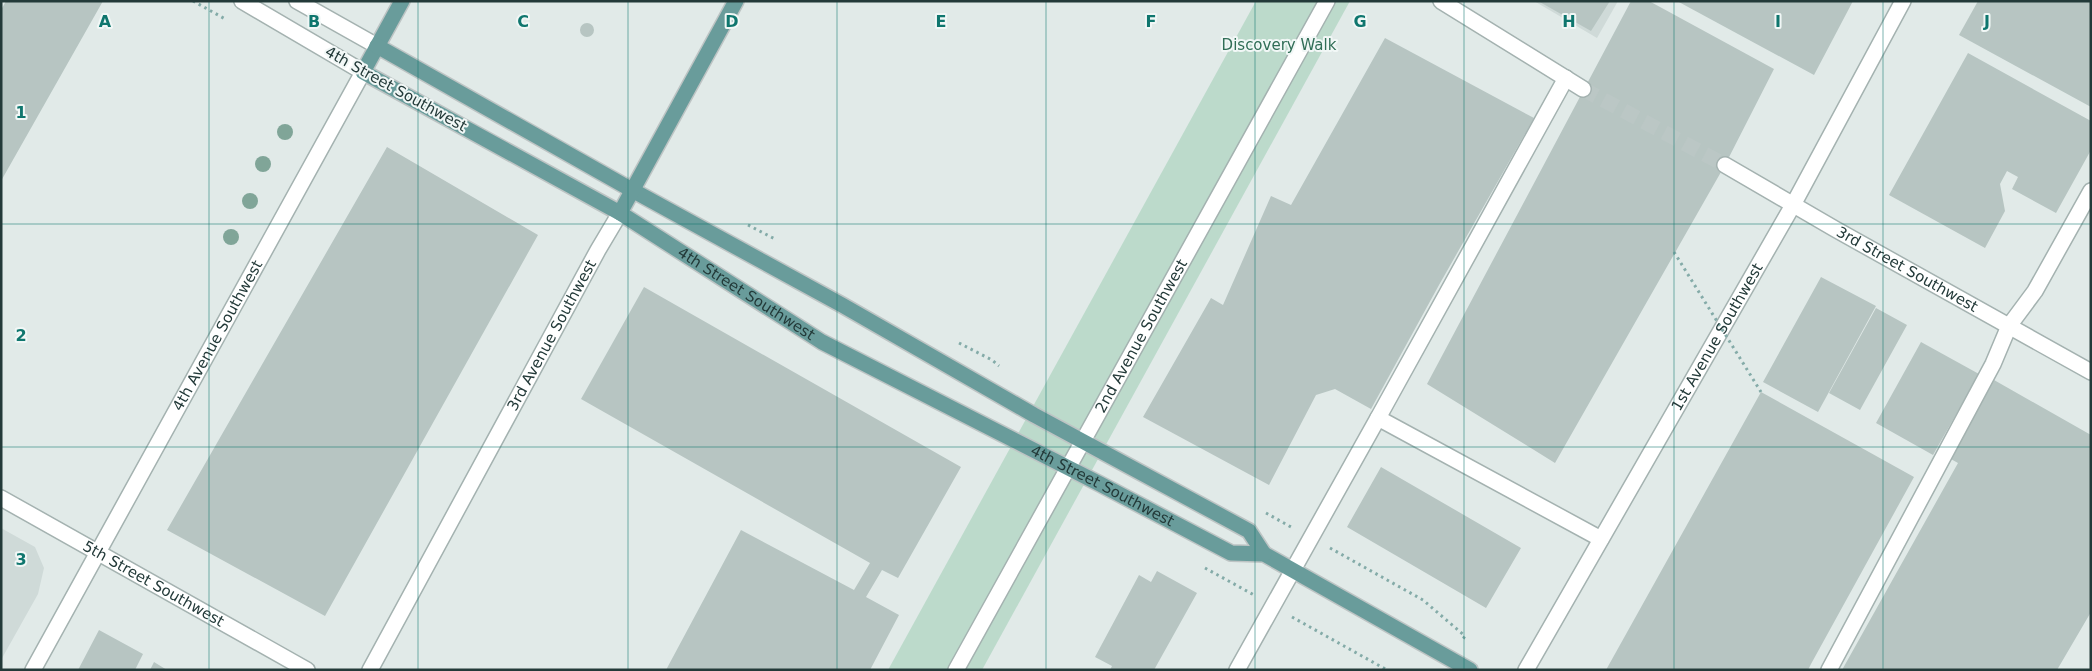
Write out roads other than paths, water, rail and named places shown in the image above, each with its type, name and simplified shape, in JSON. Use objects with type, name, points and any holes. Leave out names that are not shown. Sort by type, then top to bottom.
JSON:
[{"type":"main road","name":"4th Avenue Southwest","points":[[363,72],[402,1]]},
{"type":"main road","name":"3rd Avenue Southwest","points":[[620,213],[736,1]]},
{"type":"main road","name":"4th Street Southwest","points":[[377,46],[1084,442],[1249,531],[1264,554]]},
{"type":"main road","name":"4th Street Southwest","points":[[363,72],[620,213],[822,342],[1231,553],[1264,554],[1470,670]]},
{"type":"street","name":"4th Street Southwest","points":[[242,1],[363,72]]},
{"type":"street","name":"4th Street Southwest","points":[[297,1],[377,46]]},
{"type":"street","name":"2nd Avenue Southwest","points":[[956,670],[1327,1]]},
{"type":"street","points":[[1441,1],[1583,89]]},
{"type":"street","name":"1st Avenue Southwest","points":[[1526,670],[1793,205],[1903,1]]},
{"type":"street","name":"4th Avenue Southwest","points":[[33,670],[363,72]]},
{"type":"street","points":[[1237,670],[1566,78]]},
{"type":"street","name":"3rd Street Southwest","points":[[1725,165],[2091,372]]},
{"type":"street","points":[[1829,670],[1993,364],[2009,326],[2035,291],[2091,191]]},
{"type":"street","name":"3rd Avenue Southwest","points":[[370,670],[598,250],[620,213]]},
{"type":"street","points":[[1378,418],[1601,539]]},
{"type":"street","name":"5th Street Southwest","points":[[1,498],[307,670]]},
{"type":"tunnel","points":[[1583,89],[1725,165]]},
{"type":"park label","name":"Discovery Walk","points":[[1279,45]]}]
